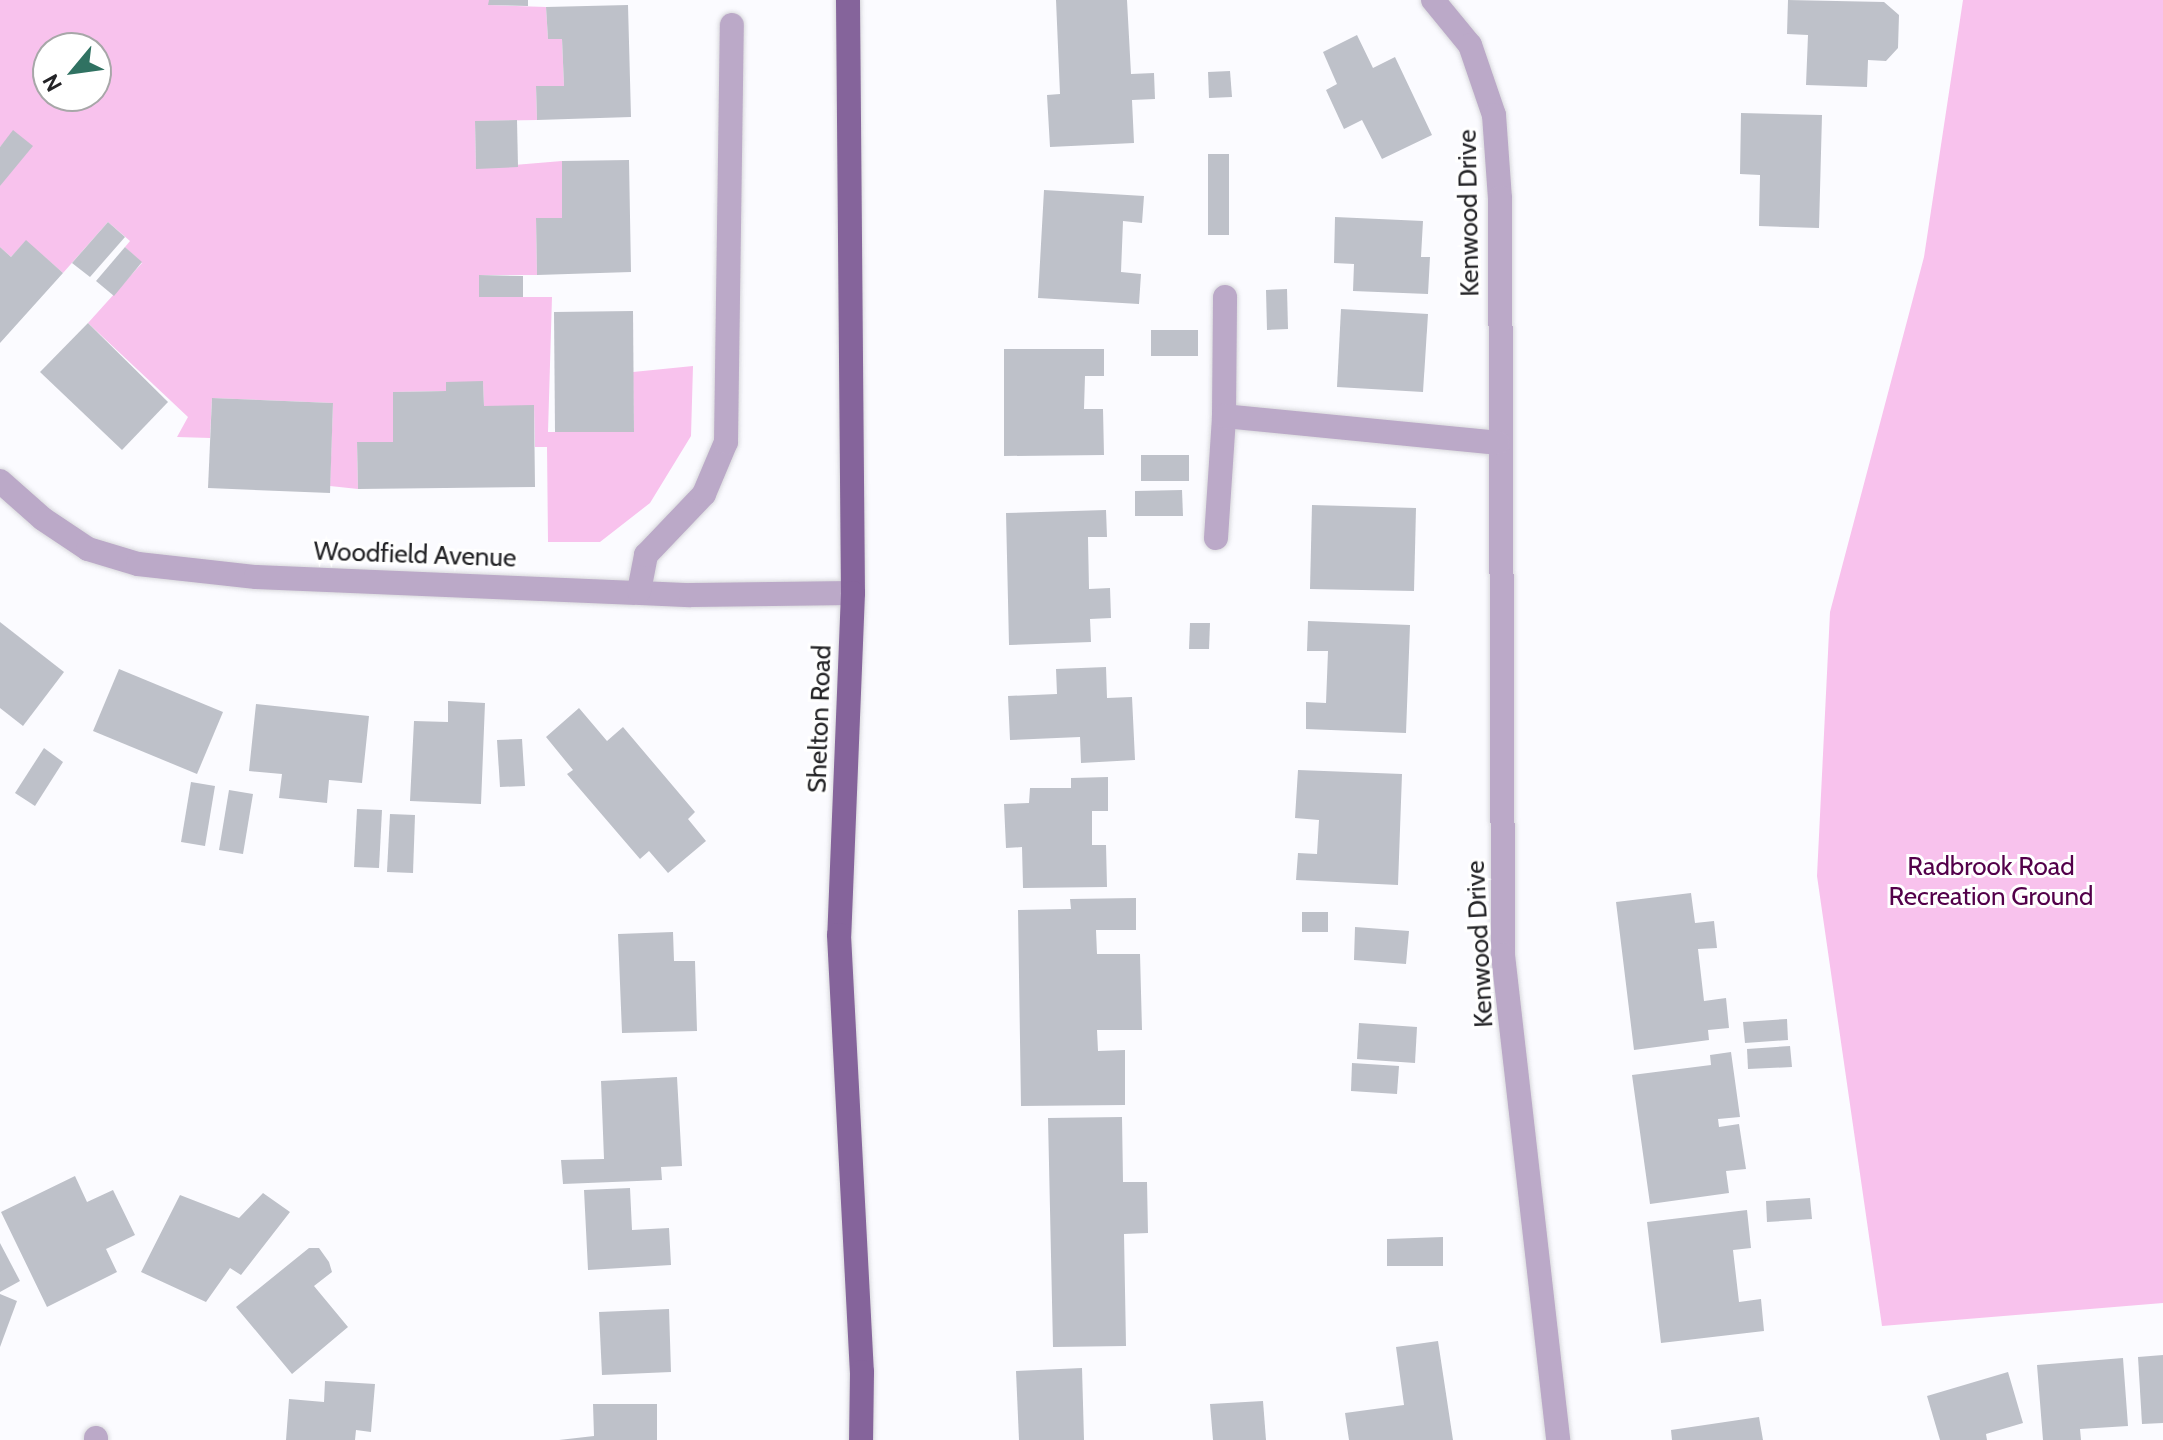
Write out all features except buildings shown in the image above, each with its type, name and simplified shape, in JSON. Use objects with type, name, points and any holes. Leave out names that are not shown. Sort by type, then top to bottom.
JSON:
[{"type":"main road","name":"Shelton Road","points":[[848,0],[853,593],[839,935],[862,1372],[861,1440]]},
{"type":"street","name":"Kenwood Drive","points":[[1433,0],[1470,45],[1494,115],[1500,198],[1498,443],[1503,955],[1558,1440]]},
{"type":"street","points":[[639,591],[646,555],[704,494],[726,442],[732,25]]},
{"type":"street","points":[[1216,538],[1224,416],[1225,297]]},
{"type":"street","points":[[1224,416],[1498,443]]},
{"type":"street","name":"Woodfield Avenue","points":[[0,481],[43,519],[88,549],[138,564],[256,577],[747,597],[853,593]]},
{"type":"green space","points":[[0,0],[489,0],[489,5],[546,7],[548,39],[562,39],[564,86],[536,87],[537,120],[475,121],[476,168],[562,161],[562,218],[536,219],[537,275],[479,275],[479,297],[552,297],[548,432],[634,432],[633,372],[693,366],[691,436],[650,503],[600,542],[548,542],[547,447],[535,447],[534,406],[484,406],[483,382],[446,382],[446,391],[393,392],[393,442],[357,442],[358,489],[330,486],[333,403],[212,398],[210,438],[177,437],[188,417],[88,323],[142,263],[125,247],[130,241],[108,222],[63,273],[26,241],[11,257],[0,247],[0,186],[14,131],[0,147]]},
{"type":"green space","name":"Radbrook Road Recreation Ground","points":[[1963,0],[2163,0],[2163,1303],[1882,1326],[1817,876],[1830,612],[1924,257]]}]
